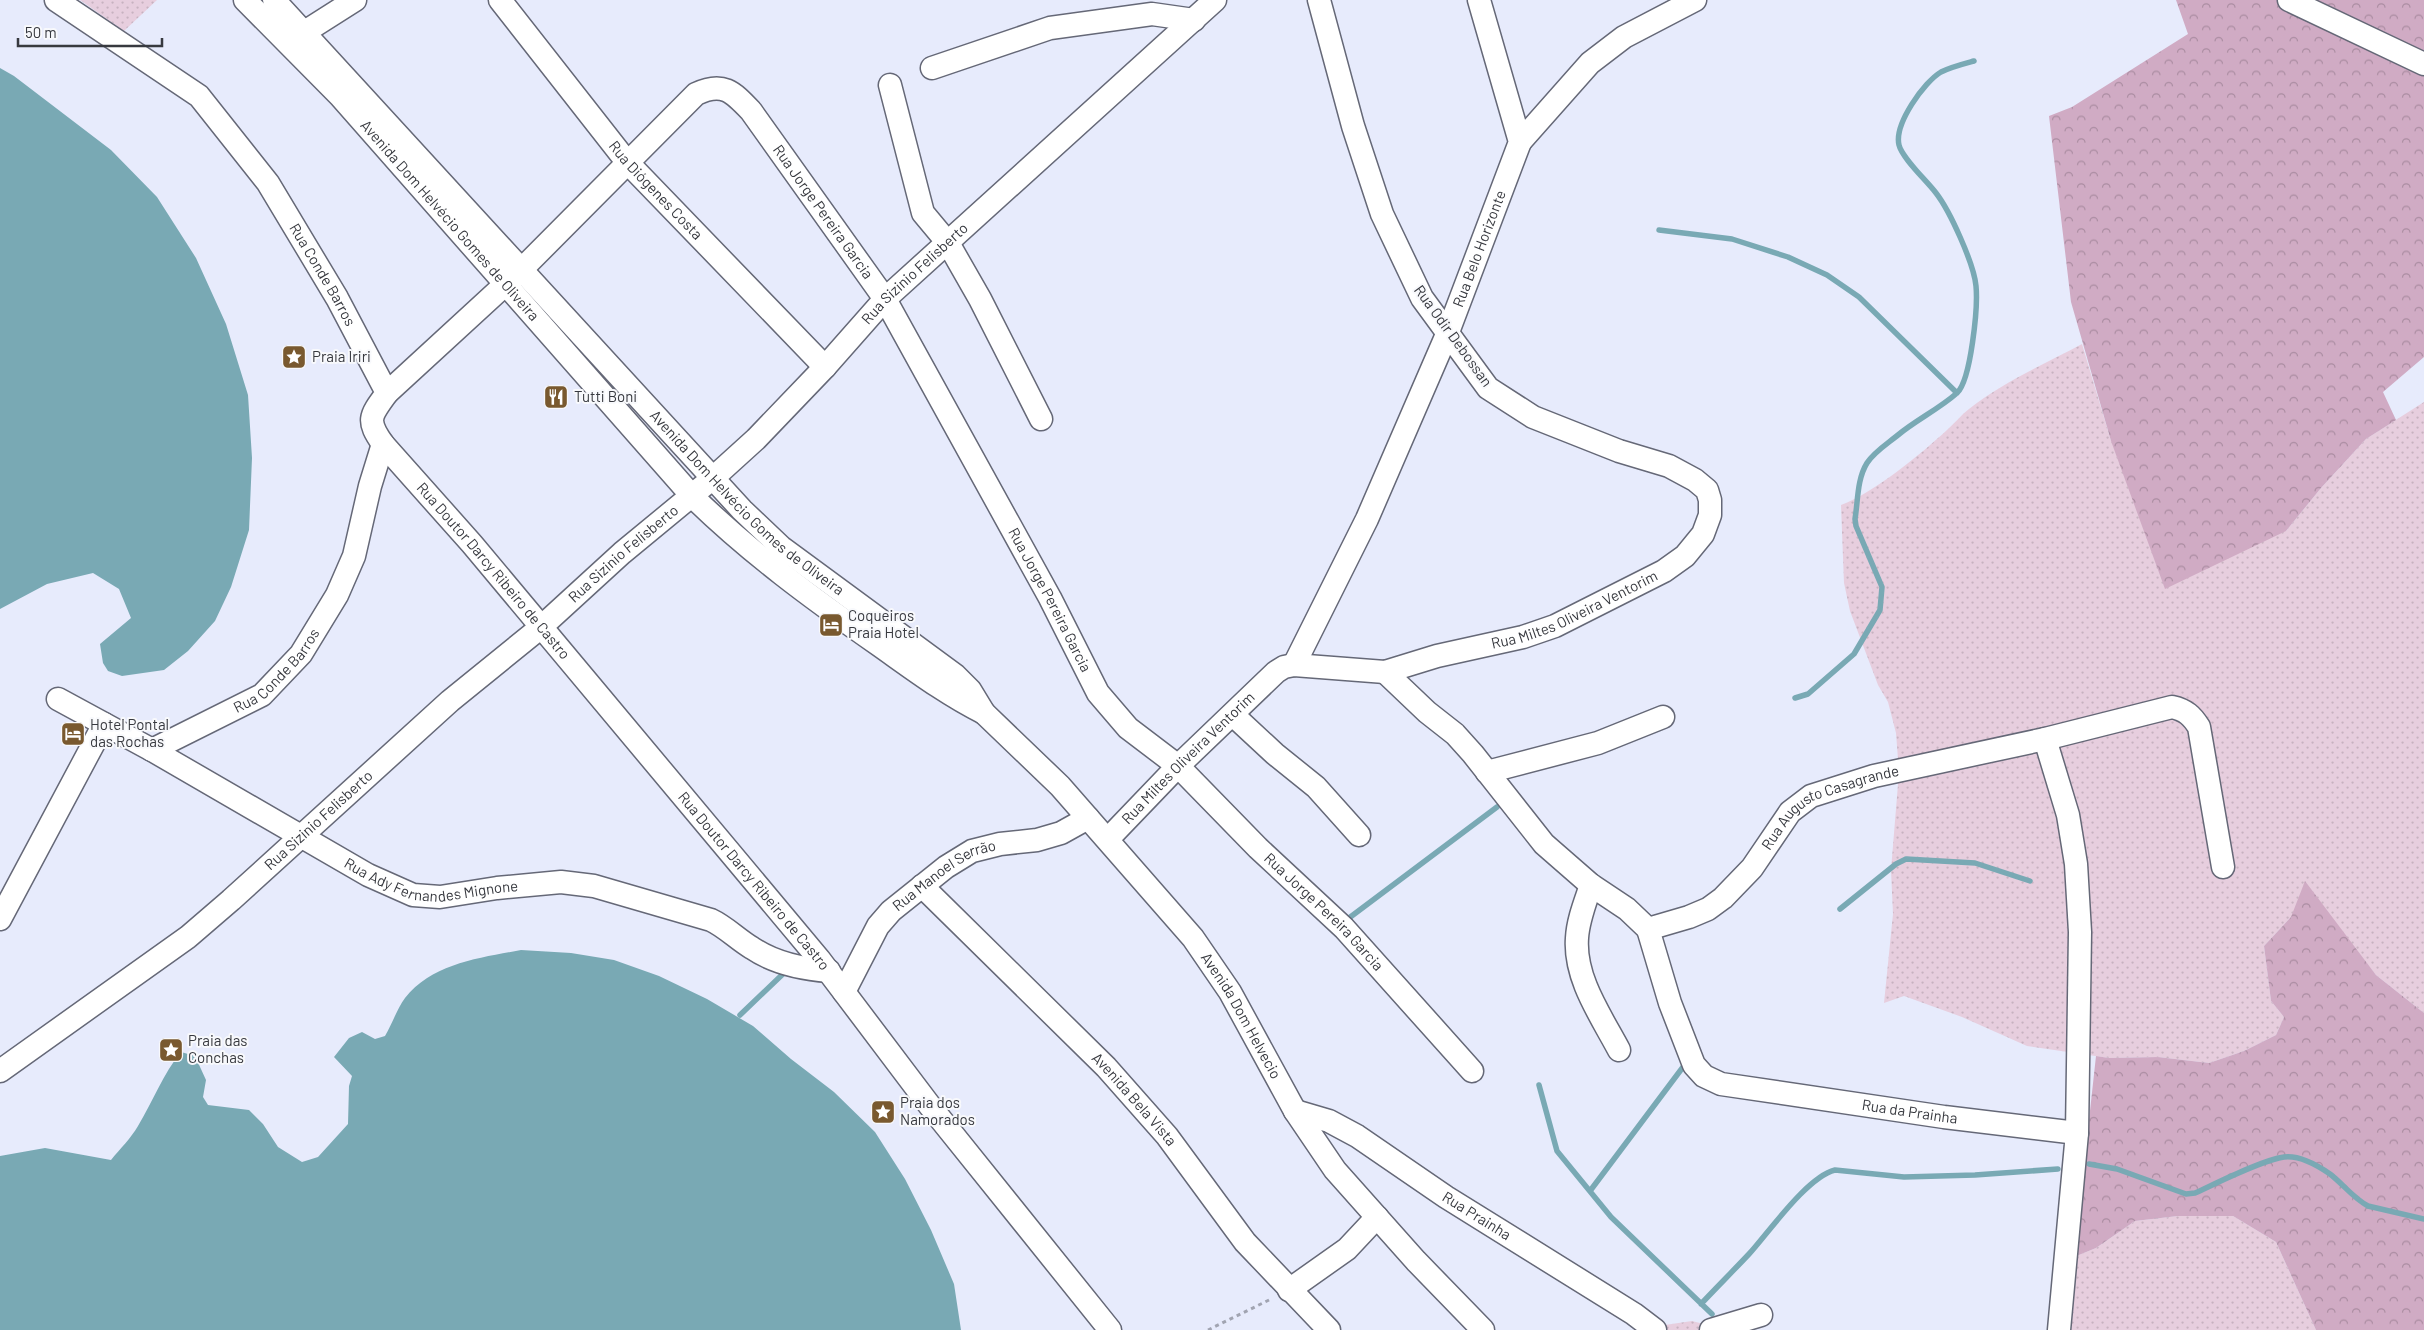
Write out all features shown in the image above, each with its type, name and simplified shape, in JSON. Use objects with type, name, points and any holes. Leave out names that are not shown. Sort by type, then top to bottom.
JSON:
[{"type":"street","name":"Rua Conde Barros","points":[[56,0],[199,96],[268,182],[337,298],[387,393]]},
{"type":"street","name":"Avenida Dom Helvécio Gomes de Oliveira","points":[[245,0],[296,37],[522,269],[742,510],[781,547],[955,675],[970,690],[984,713]]},
{"type":"street","name":"Avenida Dom Helvécio Gomes de Oliveira","points":[[274,0],[296,37],[340,96],[692,496],[720,524],[803,592],[944,691],[984,713]]},
{"type":"street","points":[[296,37],[355,0]]},
{"type":"street","name":"Rua Diógenes Costa","points":[[500,0],[627,162],[825,368]]},
{"type":"street","name":"Rua Sizinio Felisberto","points":[[0,1071],[188,937],[450,701],[540,628],[622,552],[713,478],[756,439],[825,368],[885,299],[1215,0]]},
{"type":"street","name":"Rua Odir Debossan","points":[[1319,0],[1353,126],[1382,214],[1422,298],[1488,388],[1533,417],[1619,451],[1669,466],[1695,480],[1707,490]]},
{"type":"street","points":[[1479,0],[1520,142]]},
{"type":"street","points":[[1520,142],[1590,62],[1624,37],[1695,0]]},
{"type":"street","points":[[2289,0],[2424,64]]},
{"type":"street","points":[[932,68],[1050,28],[1152,14],[1194,20]]},
{"type":"street","points":[[890,85],[923,213],[948,243],[980,299],[1041,419]]},
{"type":"street","name":"Rua Jorge Pereira Garcia","points":[[627,162],[696,94],[708,88],[720,87],[731,92],[751,111],[885,299],[1050,598],[1098,693],[1128,728],[1178,766],[1258,848],[1344,928],[1472,1072]]},
{"type":"street","name":"Rua Belo Horizonte","points":[[1294,665],[1368,518],[1448,332],[1520,142]]},
{"type":"street","points":[[383,444],[372,428],[371,420],[373,412],[387,393],[522,269],[627,162]]},
{"type":"street","name":"Rua Conde Barros","points":[[152,750],[262,695],[301,654],[337,595],[354,556],[370,486],[383,444]]},
{"type":"street","name":"Rua Doutor Darcy Ribeiro de Castro","points":[[383,444],[472,544],[540,628],[829,971],[930,1106],[1110,1330]]},
{"type":"street","name":"Rua Miltes Oliveira Ventorim","points":[[1108,839],[1178,766],[1284,666],[1294,665],[1385,672],[1437,656],[1523,637],[1555,626],[1664,571],[1686,556],[1703,534],[1710,515],[1710,500],[1707,490]]},
{"type":"street","points":[[1385,672],[1427,712],[1455,734],[1544,844],[1591,885],[1627,909],[1648,929]]},
{"type":"street","name":"Rua Ady Fernandes Mignone","points":[[58,700],[152,750],[300,837],[391,887],[413,894],[440,897],[497,888],[561,882],[594,886],[711,920],[726,927],[747,945],[764,955],[797,967],[829,971]]},
{"type":"street","name":"Rua Augusto Casagrande","points":[[1648,929],[1689,918],[1708,909],[1723,898],[1752,868],[1790,812],[1811,796],[1874,776],[2045,739],[2172,707],[2184,710],[2192,717],[2199,728],[2223,867]]},
{"type":"street","name":"Avenida Dom Helvecio","points":[[984,713],[1060,786],[1193,938],[1230,992],[1294,1110],[1335,1170],[1416,1261],[1483,1330]]},
{"type":"street","points":[[1233,714],[1275,754],[1316,787],[1359,835]]},
{"type":"street","points":[[1487,772],[1598,743],[1663,717]]},
{"type":"street","points":[[0,919],[104,724]]},
{"type":"street","points":[[2045,739],[2068,815],[2076,864],[2080,932],[2077,1133],[2059,1330]]},
{"type":"street","name":"Rua Manoel Serrão","points":[[844,992],[878,926],[891,911],[946,866],[972,851],[1000,844],[1036,840],[1061,833],[1088,818]]},
{"type":"street","points":[[1591,885],[1576,939],[1578,961],[1583,981],[1619,1050]]},
{"type":"street","name":"Avenida Bela Vista","points":[[922,886],[1106,1067],[1167,1136],[1245,1242],[1330,1330]]},
{"type":"street","name":"Rua da Prainha","points":[[1648,929],[1670,1003],[1694,1065],[1704,1076],[1721,1084],[1944,1117],[2077,1133]]},
{"type":"street","name":"Rua Prainha","points":[[1294,1110],[1329,1121],[1357,1136],[1438,1192],[1634,1314],[1655,1330]]},
{"type":"street","points":[[1290,1290],[1347,1249],[1377,1216]]},
{"type":"street","points":[[1711,1330],[1761,1315]]},
{"type":"path","points":[[1208,1330],[1290,1290]]},
{"type":"shaded area","points":[[80,0],[157,0],[124,31]]},
{"type":"shaded area","points":[[2082,344],[2111,441],[2286,531],[2321,488],[2366,439],[2424,402],[2424,1013],[2376,975],[2345,937],[2291,917],[2264,946],[2271,1001],[2284,1017],[2276,1035],[2244,1051],[2209,1063],[2158,1057],[2109,1058],[2027,1046],[1962,1017],[1904,996],[1884,1003],[1893,914],[1891,870],[1899,772],[1896,733],[1888,702],[1878,685],[1850,611],[1844,583],[1841,505],[1868,492],[1897,472],[1982,399]]},
{"type":"shaded area","points":[[2178,1216],[2233,1216],[2276,1242],[2316,1330],[2066,1330],[2074,1257],[2096,1248],[2135,1221]]},
{"type":"shaded area","points":[[1692,1321],[1727,1330],[1657,1330],[1658,1326]]},
{"type":"green space","points":[[2176,0],[2424,0],[2424,357],[2383,392],[2396,420],[2366,439],[2321,488],[2286,531],[2165,589],[2111,441],[2071,302],[2049,116],[2072,107],[2188,34]]},
{"type":"green space","points":[[2305,881],[2376,975],[2424,1013],[2424,1330],[2316,1330],[2276,1242],[2233,1216],[2178,1216],[2135,1221],[2096,1248],[2074,1257],[2096,1056],[2109,1058],[2158,1057],[2209,1063],[2244,1051],[2276,1035],[2284,1017],[2271,1001],[2264,946],[2291,917]]},
{"type":"water","points":[[0,68],[14,76],[111,150],[157,197],[196,258],[226,324],[248,395],[252,458],[249,530],[231,587],[215,621],[188,651],[164,670],[122,676],[108,671],[103,663],[100,644],[131,618],[119,589],[93,573],[47,584],[0,609]]},
{"type":"water","points":[[521,950],[571,953],[614,960],[659,976],[707,999],[753,1026],[791,1059],[834,1092],[875,1132],[905,1179],[931,1230],[954,1284],[961,1330],[0,1330],[0,1156],[45,1148],[111,1160],[135,1130],[163,1078],[181,1052],[195,1056],[206,1080],[203,1097],[208,1105],[249,1110],[263,1124],[278,1147],[302,1162],[318,1157],[348,1124],[349,1086],[352,1076],[334,1057],[349,1038],[362,1032],[375,1039],[385,1036],[405,998],[416,986],[429,977],[474,959]]},
{"type":"waterway","points":[[1795,698],[1808,694],[1854,654],[1880,610],[1882,587],[1856,526],[1855,519],[1860,483],[1867,463],[1885,445],[1957,393],[1962,386],[1966,374],[1975,326],[1976,286],[1971,265],[1942,201],[1901,150],[1899,136],[1901,126],[1912,104],[1934,77],[1953,67],[1974,61]]},
{"type":"waterway","points":[[1659,230],[1732,239],[1788,257],[1827,275],[1859,297],[1957,393]]},
{"type":"waterway","points":[[1349,918],[1497,807]]},
{"type":"waterway","points":[[1840,909],[1896,864],[1906,859],[1975,863],[2030,881]]},
{"type":"waterway","points":[[740,1015],[785,972]]},
{"type":"waterway","points":[[1590,1191],[1683,1067]]},
{"type":"waterway","points":[[1539,1085],[1557,1151],[1611,1217],[1712,1314]]},
{"type":"waterway","points":[[2089,1164],[2117,1169],[2186,1194],[2195,1193],[2264,1162],[2290,1157],[2314,1164],[2330,1174],[2368,1206],[2424,1219]]},
{"type":"waterway","points":[[1701,1304],[1749,1254],[1801,1194],[1824,1175],[1835,1170],[1904,1177],[1975,1175],[2058,1169]]},
{"type":"place","name":"Praia Iriri","points":[[294,357]]},
{"type":"place","name":"Tutti Boni","points":[[556,397]]},
{"type":"place","name":"Coqueiros Praia Hotel","points":[[831,625]]},
{"type":"place","name":"Hotel Pontal das Rochas","points":[[73,734]]},
{"type":"place","name":"Praia das Conchas","points":[[171,1050]]},
{"type":"place","name":"Praia dos Namorados","points":[[883,1112]]}]
